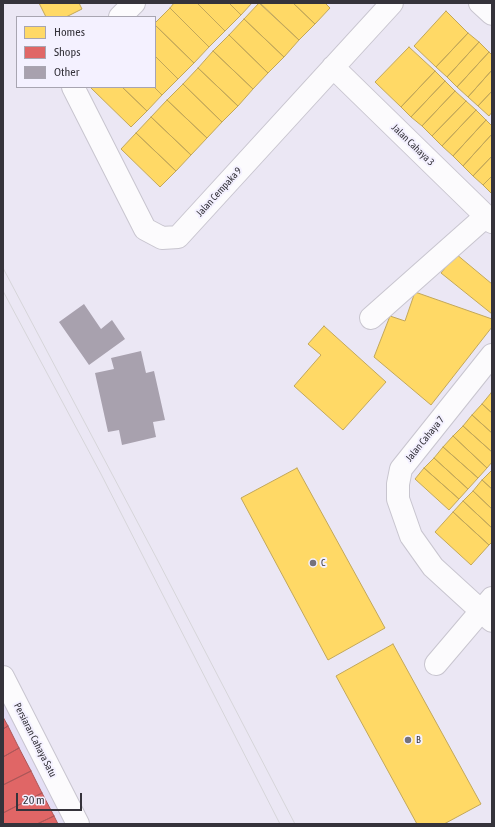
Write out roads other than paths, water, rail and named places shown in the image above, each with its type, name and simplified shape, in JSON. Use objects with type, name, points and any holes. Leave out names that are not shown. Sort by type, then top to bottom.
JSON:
[{"type":"street","points":[[121,16],[134,3]]},
{"type":"street","name":"Jalan Cempaka 9","points":[[74,88],[146,229],[162,238],[178,237],[392,3]]},
{"type":"street","points":[[480,3],[492,14]]},
{"type":"street","name":"Jalan Cahaya 3","points":[[333,67],[489,219]]},
{"type":"street","points":[[371,318],[489,219]]},
{"type":"street","name":"Jalan Cahaya 7","points":[[488,610],[433,567],[411,536],[398,500],[398,484],[401,469],[492,356]]},
{"type":"street","points":[[436,664],[488,610]]},
{"type":"street","name":"Persiaran Cahaya Satu","points":[[3,677],[78,824]]},
{"type":"tram line","points":[[3,268],[295,824]]},
{"type":"tram line","points":[[3,291],[101,474],[280,824]]},
{"type":"place","name":"C","points":[[313,563]]},
{"type":"place","name":"B","points":[[408,740]]}]
